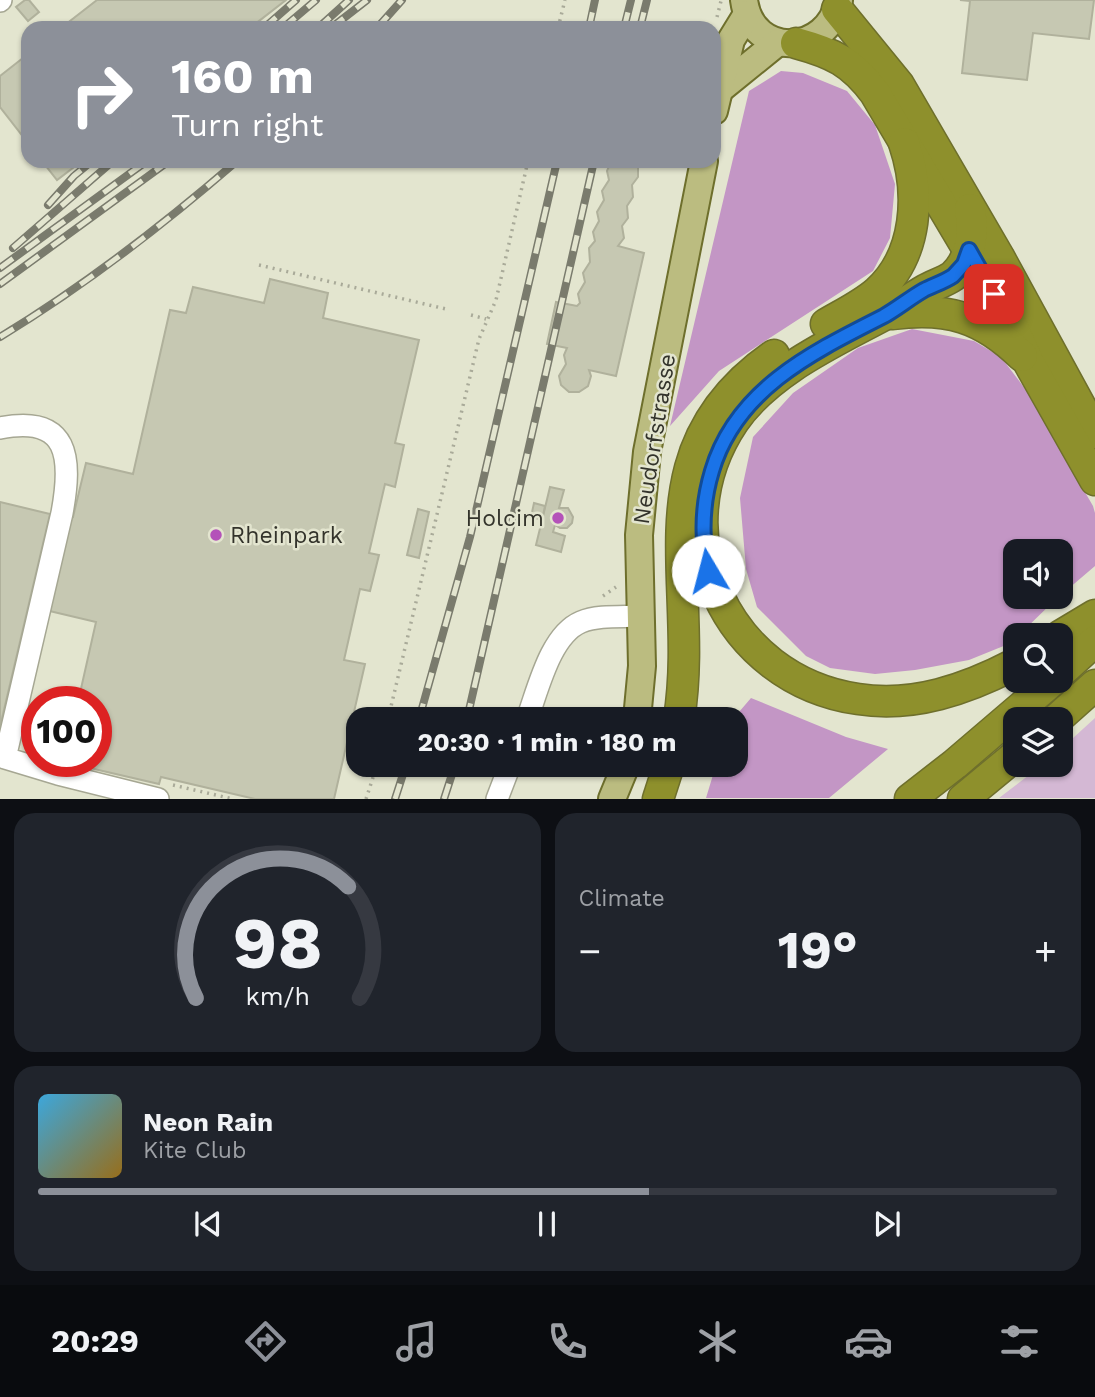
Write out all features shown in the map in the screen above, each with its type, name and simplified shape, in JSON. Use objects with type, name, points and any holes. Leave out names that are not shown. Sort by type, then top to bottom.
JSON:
[{"type":"highway","points":[[838,5],[899,85],[999,257],[1095,433]]},
{"type":"highway","points":[[787,43],[830,53],[845,61],[875,93],[1007,315],[1030,365],[1095,480]]},
{"type":"highway","points":[[680,707],[684,662],[680,563],[682,513],[689,472],[697,447],[715,414],[748,376],[790,345],[869,298],[896,269],[905,249],[914,213],[914,181],[904,143]]},
{"type":"highway","points":[[970,209],[972,233],[969,250],[964,264],[953,276],[830,344],[786,372],[735,419],[716,457],[705,499],[705,550],[713,585],[733,623],[764,658],[800,682],[837,695],[888,701],[929,697],[955,690],[1003,669]]},
{"type":"highway","points":[[885,315],[929,311],[967,318],[997,334],[1030,365]]},
{"type":"highway","points":[[1073,628],[1095,615]]},
{"type":"highway","points":[[1073,661],[1095,641]]},
{"type":"highway","points":[[1070,707],[1095,685]]},
{"type":"highway","points":[[910,799],[1038,693]]},
{"type":"highway","points":[[963,799],[1003,766]]},
{"type":"highway","points":[[658,799],[665,777]]},
{"type":"main road","points":[[721,96],[787,43],[822,32],[829,25],[838,5]]},
{"type":"main road","points":[[746,7],[751,23],[763,36],[787,43]]},
{"type":"main road","points":[[721,80],[731,40],[746,7]]},
{"type":"main road","name":"Neudorfstrasse","points":[[638,707],[642,666],[639,535],[647,452],[703,168]]},
{"type":"main road","points":[[612,799],[621,777]]},
{"type":"street","points":[[0,428],[25,425],[47,430],[61,441],[67,456],[62,513],[5,758],[158,799]]},
{"type":"street","points":[[531,707],[550,656],[560,638],[578,623],[590,619],[640,616]]},
{"type":"street","points":[[498,799],[506,777]]},
{"type":"path","points":[[560,21],[565,0]]},
{"type":"path","points":[[391,707],[479,339],[496,300],[526,168]]},
{"type":"path","points":[[259,265],[446,309]]},
{"type":"path","points":[[471,315],[486,318]]},
{"type":"path","points":[[366,799],[373,777]]},
{"type":"shaded area","points":[[781,71],[803,73],[847,91],[875,125],[895,184],[890,238],[873,271],[719,371],[670,426],[749,91]]},
{"type":"shaded area","points":[[912,329],[974,341],[1001,357],[1026,390],[1093,506],[1095,566],[1073,585],[1073,539],[1003,539],[1003,609],[1046,609],[1031,623],[1003,623],[1003,646],[969,660],[915,670],[875,674],[830,668],[806,656],[757,607],[746,569],[740,498],[753,437],[793,393],[858,348]]},
{"type":"shaded area","points":[[751,698],[846,737],[888,749],[829,798],[706,798],[712,777],[748,777],[748,707],[743,707]]},
{"type":"shaded area","points":[[1095,718],[1095,798],[999,798],[1026,777],[1073,777],[1073,738]]},
{"type":"building","points":[[29,0],[39,12],[28,21],[16,7]]},
{"type":"building","points":[[97,0],[286,0],[259,21],[70,21]]},
{"type":"building","points":[[960,0],[1094,0],[1089,39],[1033,33],[1027,80],[962,73],[970,1]]},
{"type":"building","points":[[21,60],[21,134],[0,107],[0,76]]},
{"type":"building","points":[[48,168],[73,168],[57,180]]},
{"type":"building","points":[[608,168],[638,168],[638,177],[632,185],[633,197],[627,206],[628,218],[622,226],[624,238],[618,246],[644,253],[616,376],[589,370],[591,376],[588,386],[579,392],[569,392],[561,385],[559,376],[566,364],[564,355],[567,348],[547,344],[556,302],[577,306],[580,303],[578,294],[585,282],[583,273],[590,262],[589,248],[595,241],[593,232],[599,221],[597,212],[604,200],[602,191],[609,180]]},
{"type":"building","name":"Rheinpark","points":[[270,279],[328,293],[323,318],[419,340],[395,443],[404,445],[395,487],[385,484],[369,553],[379,555],[370,591],[360,589],[344,660],[365,664],[355,707],[346,707],[346,747],[334,799],[255,799],[161,777],[159,784],[112,773],[112,686],[82,686],[96,622],[41,609],[63,515],[73,517],[86,463],[133,474],[170,310],[186,313],[193,287],[264,303]]},
{"type":"building","name":"Holcim","points":[[550,487],[564,490],[559,508],[568,508],[573,517],[567,528],[555,525],[553,532],[565,536],[561,552],[536,545]]},
{"type":"building","points":[[0,502],[50,514],[0,727]]},
{"type":"building","points":[[534,503],[545,506],[542,520],[531,517]]},
{"type":"building","points":[[418,509],[429,512],[419,558],[407,555]]},
{"type":"railway","points":[[272,21],[296,0]]},
{"type":"railway","points":[[291,21],[316,0]]},
{"type":"railway","points":[[326,21],[349,0]]},
{"type":"railway","points":[[340,21],[367,0]]},
{"type":"railway","points":[[383,21],[402,0]]},
{"type":"railway","points":[[590,21],[595,0]]},
{"type":"railway","points":[[626,21],[631,0]]},
{"type":"railway","points":[[642,21],[647,0]]},
{"type":"railway","points":[[48,205],[84,168]]},
{"type":"railway","points":[[13,248],[105,168]]},
{"type":"railway","points":[[0,268],[137,168]]},
{"type":"railway","points":[[0,284],[159,168]]},
{"type":"railway","points":[[0,337],[122,254],[229,168]]},
{"type":"railway","points":[[422,707],[470,537],[555,168]]},
{"type":"railway","points":[[470,707],[592,168]]},
{"type":"railway","points":[[395,799],[402,777]]},
{"type":"railway","points":[[444,799],[451,777]]},
{"type":"place","name":"Holcim","points":[[558,518]]},
{"type":"place","name":"Rheinpark","points":[[216,535]]},
{"type":"route","points":[[708,571],[703,526],[705,499],[721,444],[735,419],[747,405],[806,358],[953,276],[964,264],[969,250],[994,294]]}]
